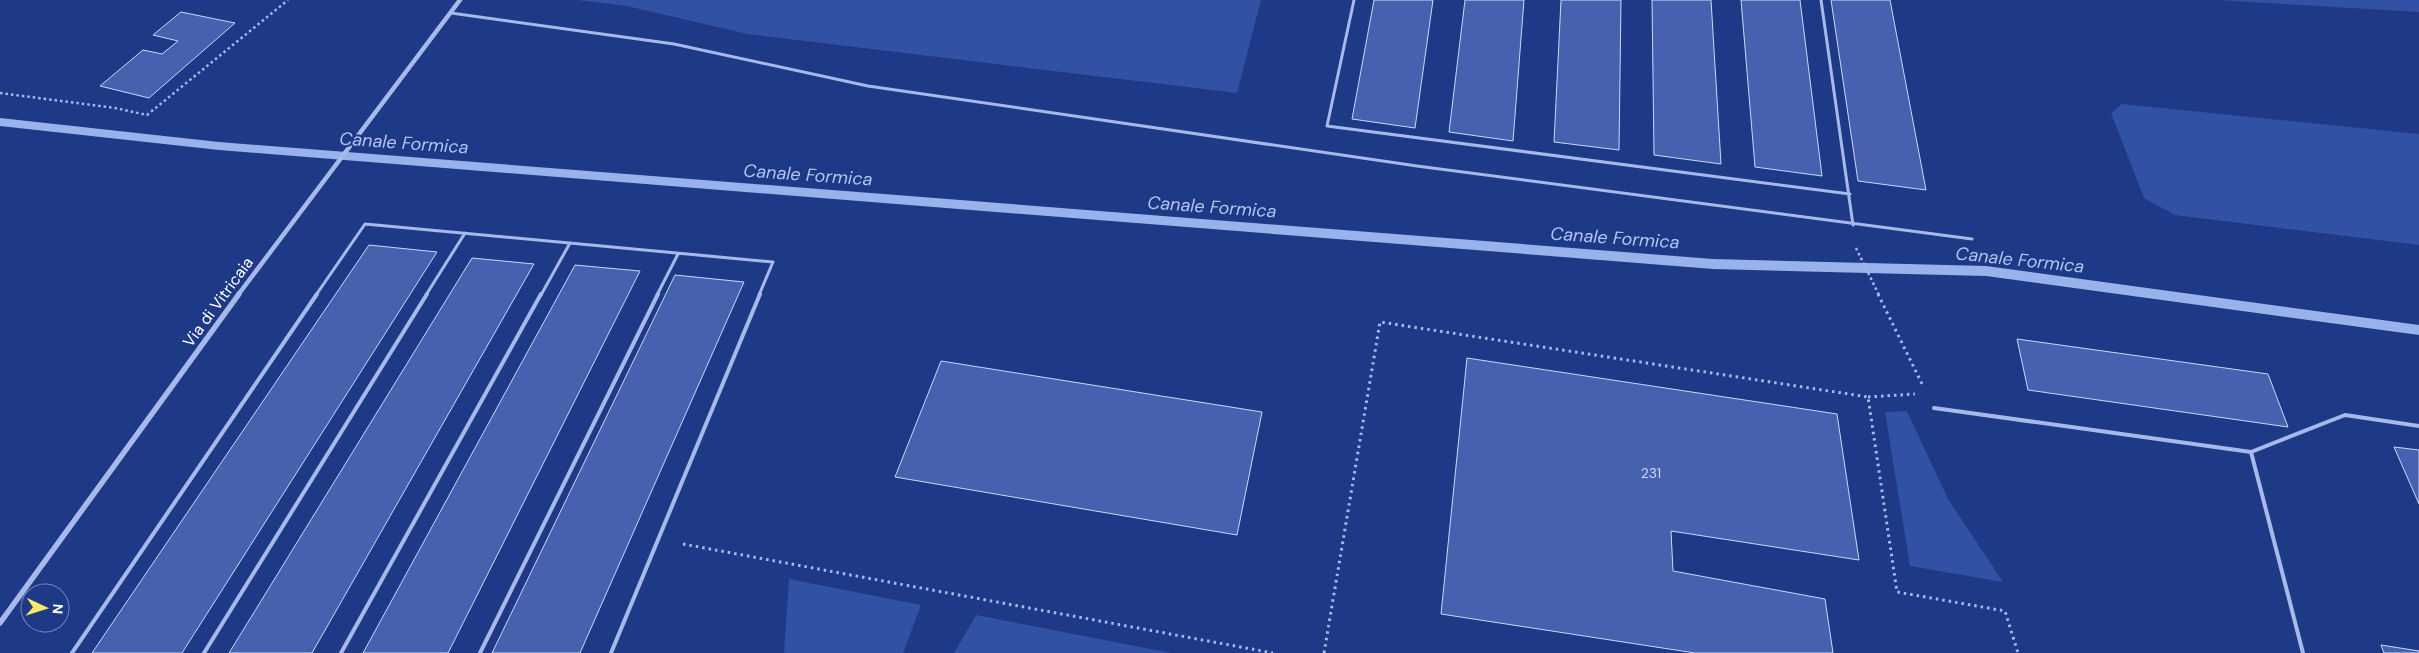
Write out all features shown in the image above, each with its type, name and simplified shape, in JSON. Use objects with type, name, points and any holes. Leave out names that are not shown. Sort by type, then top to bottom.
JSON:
[{"type":"street","name":"Via di Vitricaia","points":[[0,623],[302,208],[460,0]]},
{"type":"lane","points":[[1354,0],[1327,126],[1850,194]]},
{"type":"lane","points":[[1821,0],[1853,225]]},
{"type":"lane","points":[[450,13],[674,44],[877,88],[1398,163],[1853,225],[1972,239]]},
{"type":"lane","points":[[72,653],[366,224],[773,262],[611,653]]},
{"type":"lane","points":[[204,653],[465,233]]},
{"type":"lane","points":[[341,653],[570,243]]},
{"type":"lane","points":[[480,653],[678,254]]},
{"type":"lane","points":[[1934,408],[2251,452],[2345,415],[2419,426]]},
{"type":"lane","points":[[2251,452],[2304,653]]},
{"type":"path","points":[[0,93],[115,108],[148,115],[288,0]]},
{"type":"path","points":[[1857,252],[1934,408]]},
{"type":"path","points":[[1324,653],[1380,322],[1868,397],[1902,395]]},
{"type":"path","points":[[1868,397],[1897,592],[2005,611],[2018,653]]},
{"type":"path","points":[[659,539],[1273,653]]},
{"type":"shaded area","points":[[577,0],[1261,0],[1237,93],[747,34],[627,6]]},
{"type":"shaded area","points":[[2216,0],[2419,0],[2419,12]]},
{"type":"shaded area","points":[[2122,104],[2419,134],[2419,245],[2175,215],[2144,198],[2111,113]]},
{"type":"shaded area","points":[[1907,411],[1948,499],[2003,582],[1910,566],[1885,412]]},
{"type":"shaded area","points":[[789,579],[921,605],[903,653],[784,653]]},
{"type":"shaded area","points":[[976,615],[1171,653],[954,653]]},
{"type":"building","points":[[1374,0],[1433,0],[1415,128],[1352,119]]},
{"type":"building","points":[[1465,0],[1524,0],[1513,141],[1449,132]]},
{"type":"building","points":[[1561,0],[1621,0],[1619,150],[1554,142]]},
{"type":"building","points":[[1652,0],[1711,0],[1721,164],[1654,155]]},
{"type":"building","points":[[1741,0],[1800,0],[1822,176],[1755,167]]},
{"type":"building","points":[[1831,0],[1890,0],[1926,190],[1858,181]]},
{"type":"building","points":[[181,12],[235,23],[149,98],[100,86],[143,50],[162,54],[178,41],[153,35]]},
{"type":"building","points":[[369,245],[437,252],[182,653],[92,653]]},
{"type":"building","points":[[472,258],[534,264],[312,653],[229,653]]},
{"type":"building","points":[[575,265],[640,271],[448,653],[363,653]]},
{"type":"building","points":[[675,275],[744,282],[580,653],[492,653]]},
{"type":"building","points":[[2017,339],[2268,374],[2288,427],[2028,390]]},
{"type":"building","points":[[1467,358],[1837,414],[1859,560],[1671,531],[1673,571],[1825,599],[1833,653],[1695,653],[1441,614]]},
{"type":"building","points":[[941,361],[1262,412],[1237,535],[895,477]]},
{"type":"building","points":[[2394,447],[2419,450],[2419,504]]},
{"type":"building","points":[[2381,645],[2419,651],[2419,653],[2384,653]]},
{"type":"waterway","name":"Canale Formica","points":[[0,122],[219,146],[1713,264],[1986,271],[2419,330]]}]
